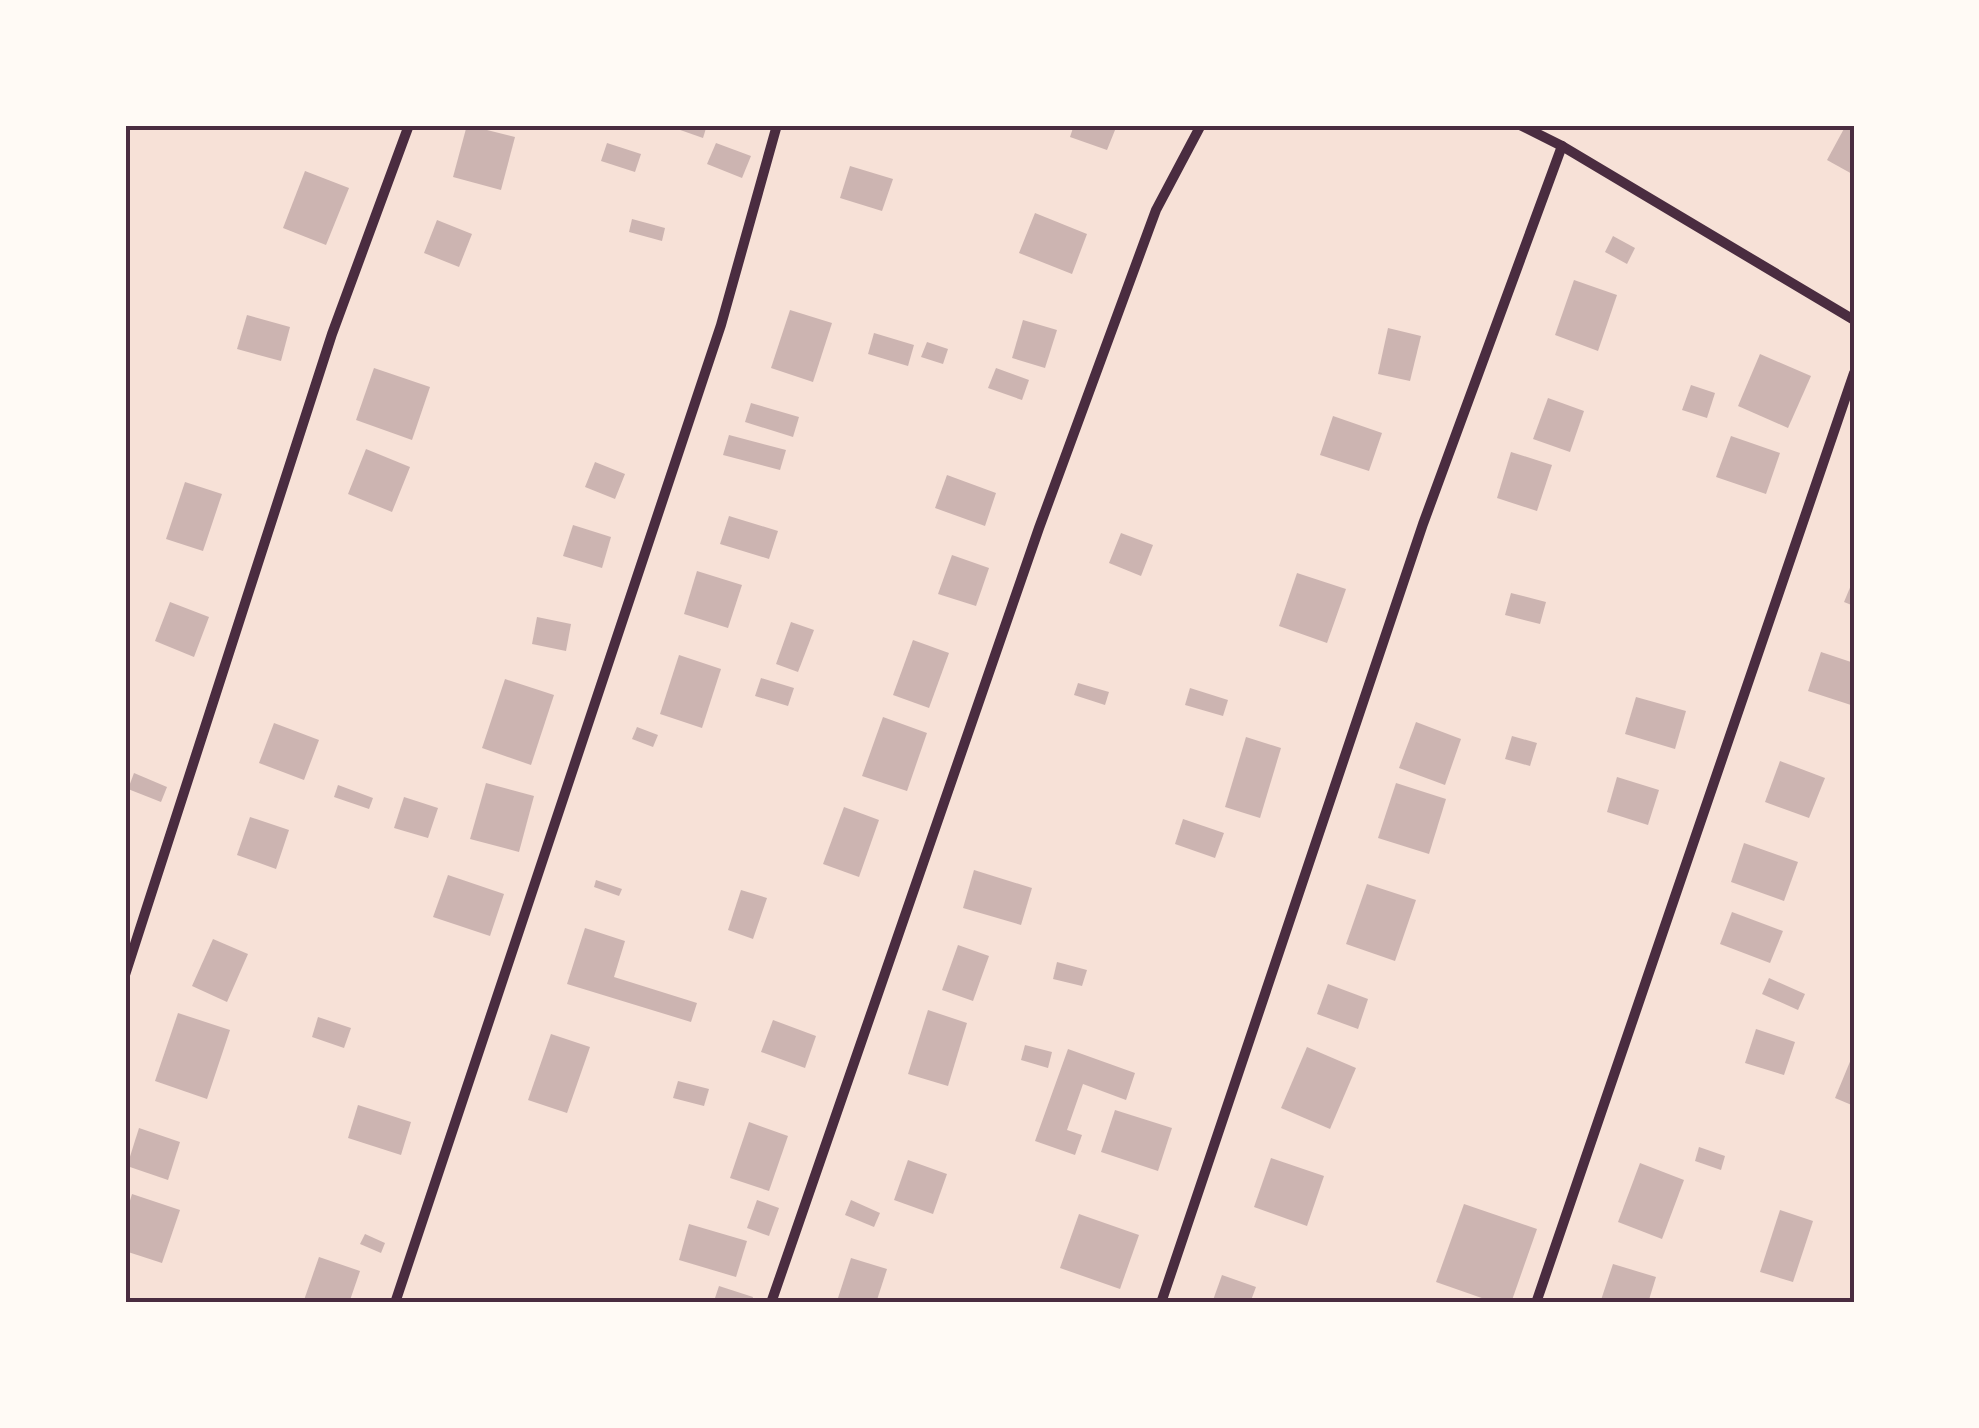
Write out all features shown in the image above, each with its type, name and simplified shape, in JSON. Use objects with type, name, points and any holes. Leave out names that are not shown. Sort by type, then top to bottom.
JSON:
[{"type":"street","points":[[125,974],[332,334],[410,125]]},
{"type":"street","points":[[395,1303],[721,325],[776,125]]},
{"type":"street","points":[[771,1303],[1053,490],[1156,210],[1201,125]]},
{"type":"street","points":[[1520,125],[1542,130],[1562,146],[1854,320]]},
{"type":"street","points":[[1161,1303],[1423,524],[1562,146]]},
{"type":"street","points":[[1536,1303],[1854,373]]},
{"type":"building","points":[[467,125],[515,137],[501,190],[453,177]]},
{"type":"building","points":[[666,125],[707,125],[703,138]]},
{"type":"building","points":[[1074,125],[1117,125],[1107,150],[1070,137]]},
{"type":"building","points":[[1846,125],[1854,128],[1854,175],[1827,160]]},
{"type":"building","points":[[607,143],[641,154],[635,172],[601,161]]},
{"type":"building","points":[[716,143],[751,156],[742,178],[707,164]]},
{"type":"building","points":[[850,166],[893,179],[882,211],[840,198]]},
{"type":"building","points":[[305,171],[349,188],[326,245],[283,228]]},
{"type":"building","points":[[1035,213],[1087,234],[1072,274],[1019,253]]},
{"type":"building","points":[[632,219],[665,228],[662,241],[629,232]]},
{"type":"building","points":[[437,220],[472,234],[459,267],[424,253]]},
{"type":"building","points":[[1613,236],[1635,248],[1627,264],[1605,252]]},
{"type":"building","points":[[1574,280],[1617,295],[1598,351],[1555,335]]},
{"type":"building","points":[[790,310],[832,323],[813,382],[771,368]]},
{"type":"building","points":[[247,315],[290,327],[281,361],[237,349]]},
{"type":"building","points":[[1023,320],[1057,330],[1045,368],[1012,358]]},
{"type":"building","points":[[1388,328],[1421,336],[1410,381],[1378,374]]},
{"type":"building","points":[[874,333],[914,345],[908,366],[868,354]]},
{"type":"building","points":[[927,342],[948,349],[943,364],[921,357]]},
{"type":"building","points":[[1760,354],[1811,376],[1788,428],[1738,406]]},
{"type":"building","points":[[374,368],[430,387],[412,440],[356,420]]},
{"type":"building","points":[[996,368],[1029,380],[1022,400],[988,388]]},
{"type":"building","points":[[1691,385],[1715,393],[1707,418],[1682,410]]},
{"type":"building","points":[[1548,398],[1584,411],[1570,452],[1533,439]]},
{"type":"building","points":[[751,403],[799,417],[793,437],[745,422]]},
{"type":"building","points":[[1333,416],[1382,433],[1369,471],[1320,455]]},
{"type":"building","points":[[729,435],[786,450],[780,470],[723,455]]},
{"type":"building","points":[[1731,436],[1780,453],[1766,494],[1716,477]]},
{"type":"building","points":[[366,449],[410,467],[392,512],[348,494]]},
{"type":"building","points":[[1511,452],[1552,465],[1537,511],[1497,498]]},
{"type":"building","points":[[595,462],[625,474],[615,499],[585,487]]},
{"type":"building","points":[[947,475],[996,493],[985,526],[935,508]]},
{"type":"building","points":[[185,482],[222,494],[203,551],[166,539]]},
{"type":"building","points":[[729,516],[778,531],[769,559],[720,544]]},
{"type":"building","points":[[573,525],[611,537],[602,568],[563,556]]},
{"type":"building","points":[[1121,533],[1153,545],[1141,576],[1109,563]]},
{"type":"building","points":[[952,555],[989,568],[976,606],[938,594]]},
{"type":"building","points":[[697,571],[742,585],[728,628],[684,614]]},
{"type":"building","points":[[1297,573],[1346,589],[1327,643],[1279,626]]},
{"type":"building","points":[[1854,578],[1854,606],[1844,602]]},
{"type":"building","points":[[1511,593],[1546,602],[1540,624],[1505,615]]},
{"type":"building","points":[[170,602],[209,617],[194,657],[155,641]]},
{"type":"building","points":[[537,617],[571,624],[566,651],[532,644]]},
{"type":"building","points":[[791,622],[814,630],[798,672],[776,664]]},
{"type":"building","points":[[913,640],[949,653],[929,708],[893,695]]},
{"type":"building","points":[[1821,652],[1854,663],[1854,706],[1808,691]]},
{"type":"building","points":[[679,655],[721,669],[702,728],[660,714]]},
{"type":"building","points":[[761,678],[794,688],[788,706],[755,696]]},
{"type":"building","points":[[505,679],[554,695],[531,765],[482,748]]},
{"type":"building","points":[[1078,683],[1109,692],[1105,705],[1074,695]]},
{"type":"building","points":[[1190,688],[1228,700],[1223,716],[1185,705]]},
{"type":"building","points":[[1636,697],[1686,711],[1675,749],[1625,734]]},
{"type":"building","points":[[883,717],[927,733],[907,791],[862,776]]},
{"type":"building","points":[[1416,722],[1461,739],[1445,785],[1399,768]]},
{"type":"building","points":[[274,723],[319,740],[304,780],[259,763]]},
{"type":"building","points":[[637,727],[658,735],[653,747],[632,739]]},
{"type":"building","points":[[1512,736],[1537,743],[1530,766],[1505,759]]},
{"type":"building","points":[[1246,737],[1281,748],[1260,818],[1225,807]]},
{"type":"building","points":[[1780,761],[1825,778],[1809,818],[1765,802]]},
{"type":"building","points":[[134,773],[167,787],[161,802],[128,789]]},
{"type":"building","points":[[1617,777],[1659,790],[1648,825],[1607,812]]},
{"type":"building","points":[[486,783],[534,796],[519,852],[470,839]]},
{"type":"building","points":[[1396,783],[1446,799],[1429,854],[1378,838]]},
{"type":"building","points":[[338,785],[373,798],[369,809],[334,797]]},
{"type":"building","points":[[404,797],[438,808],[428,838],[394,828]]},
{"type":"building","points":[[844,807],[879,820],[859,877],[823,864]]},
{"type":"building","points":[[250,817],[289,830],[276,869],[237,855]]},
{"type":"building","points":[[1183,819],[1224,833],[1215,858],[1175,844]]},
{"type":"building","points":[[1744,843],[1798,862],[1784,901],[1731,882]]},
{"type":"building","points":[[974,870],[1032,888],[1021,925],[963,908]]},
{"type":"building","points":[[448,875],[504,894],[490,936],[433,917]]},
{"type":"building","points":[[596,880],[622,889],[619,896],[594,887]]},
{"type":"building","points":[[1367,884],[1416,900],[1395,961],[1346,944]]},
{"type":"building","points":[[741,890],[767,898],[753,939],[728,930]]},
{"type":"building","points":[[1732,912],[1783,931],[1770,963],[1720,944]]},
{"type":"building","points":[[585,928],[625,941],[614,977],[697,1003],[691,1022],[567,984]]},
{"type":"building","points":[[213,939],[248,954],[227,1002],[192,986]]},
{"type":"building","points":[[958,945],[989,956],[973,1001],[942,990]]},
{"type":"building","points":[[1057,962],[1087,970],[1082,986],[1053,979]]},
{"type":"building","points":[[1769,978],[1805,994],[1798,1010],[1762,994]]},
{"type":"building","points":[[1328,984],[1368,999],[1358,1029],[1317,1014]]},
{"type":"building","points":[[928,1010],[967,1023],[948,1086],[908,1074]]},
{"type":"building","points":[[178,1013],[230,1030],[207,1099],[155,1081]]},
{"type":"building","points":[[318,1017],[351,1028],[344,1048],[312,1037]]},
{"type":"building","points":[[773,1020],[816,1036],[805,1068],[761,1052]]},
{"type":"building","points":[[1756,1029],[1795,1042],[1784,1075],[1745,1063]]},
{"type":"building","points":[[551,1034],[590,1047],[567,1113],[528,1100]]},
{"type":"building","points":[[1025,1045],[1052,1052],[1048,1068],[1021,1060]]},
{"type":"building","points":[[1307,1047],[1356,1068],[1330,1129],[1281,1108]]},
{"type":"building","points":[[1068,1049],[1135,1073],[1126,1100],[1083,1084],[1067,1130],[1082,1135],[1075,1155],[1035,1141]]},
{"type":"building","points":[[1854,1052],[1854,1106],[1835,1098]]},
{"type":"building","points":[[678,1081],[709,1089],[704,1106],[673,1098]]},
{"type":"building","points":[[358,1105],[411,1122],[401,1155],[348,1138]]},
{"type":"building","points":[[1115,1110],[1172,1128],[1158,1171],[1101,1152]]},
{"type":"building","points":[[749,1122],[788,1136],[769,1191],[730,1178]]},
{"type":"building","points":[[139,1128],[180,1142],[168,1180],[127,1166]]},
{"type":"building","points":[[1699,1147],[1725,1156],[1721,1170],[1695,1161]]},
{"type":"building","points":[[1271,1158],[1324,1176],[1307,1226],[1254,1207]]},
{"type":"building","points":[[908,1160],[947,1174],[933,1214],[894,1200]]},
{"type":"building","points":[[1640,1163],[1684,1180],[1662,1239],[1618,1222]]},
{"type":"building","points":[[132,1194],[180,1210],[162,1263],[125,1251],[125,1217]]},
{"type":"building","points":[[757,1200],[779,1208],[769,1236],[747,1228]]},
{"type":"building","points":[[851,1200],[880,1213],[874,1227],[845,1215]]},
{"type":"building","points":[[1464,1204],[1537,1229],[1511,1303],[1496,1303],[1436,1282]]},
{"type":"building","points":[[1780,1210],[1813,1221],[1793,1282],[1760,1272]]},
{"type":"building","points":[[1079,1214],[1139,1235],[1120,1289],[1060,1268]]},
{"type":"building","points":[[689,1224],[747,1241],[736,1277],[679,1260]]},
{"type":"building","points":[[365,1234],[385,1243],[381,1253],[360,1244]]},
{"type":"building","points":[[319,1257],[360,1271],[349,1303],[303,1303]]},
{"type":"building","points":[[851,1258],[887,1269],[876,1303],[837,1301]]},
{"type":"building","points":[[1613,1264],[1656,1277],[1648,1303],[1600,1303]]},
{"type":"building","points":[[1222,1275],[1256,1287],[1250,1303],[1212,1303]]},
{"type":"building","points":[[719,1286],[753,1297],[751,1303],[714,1301]]}]
